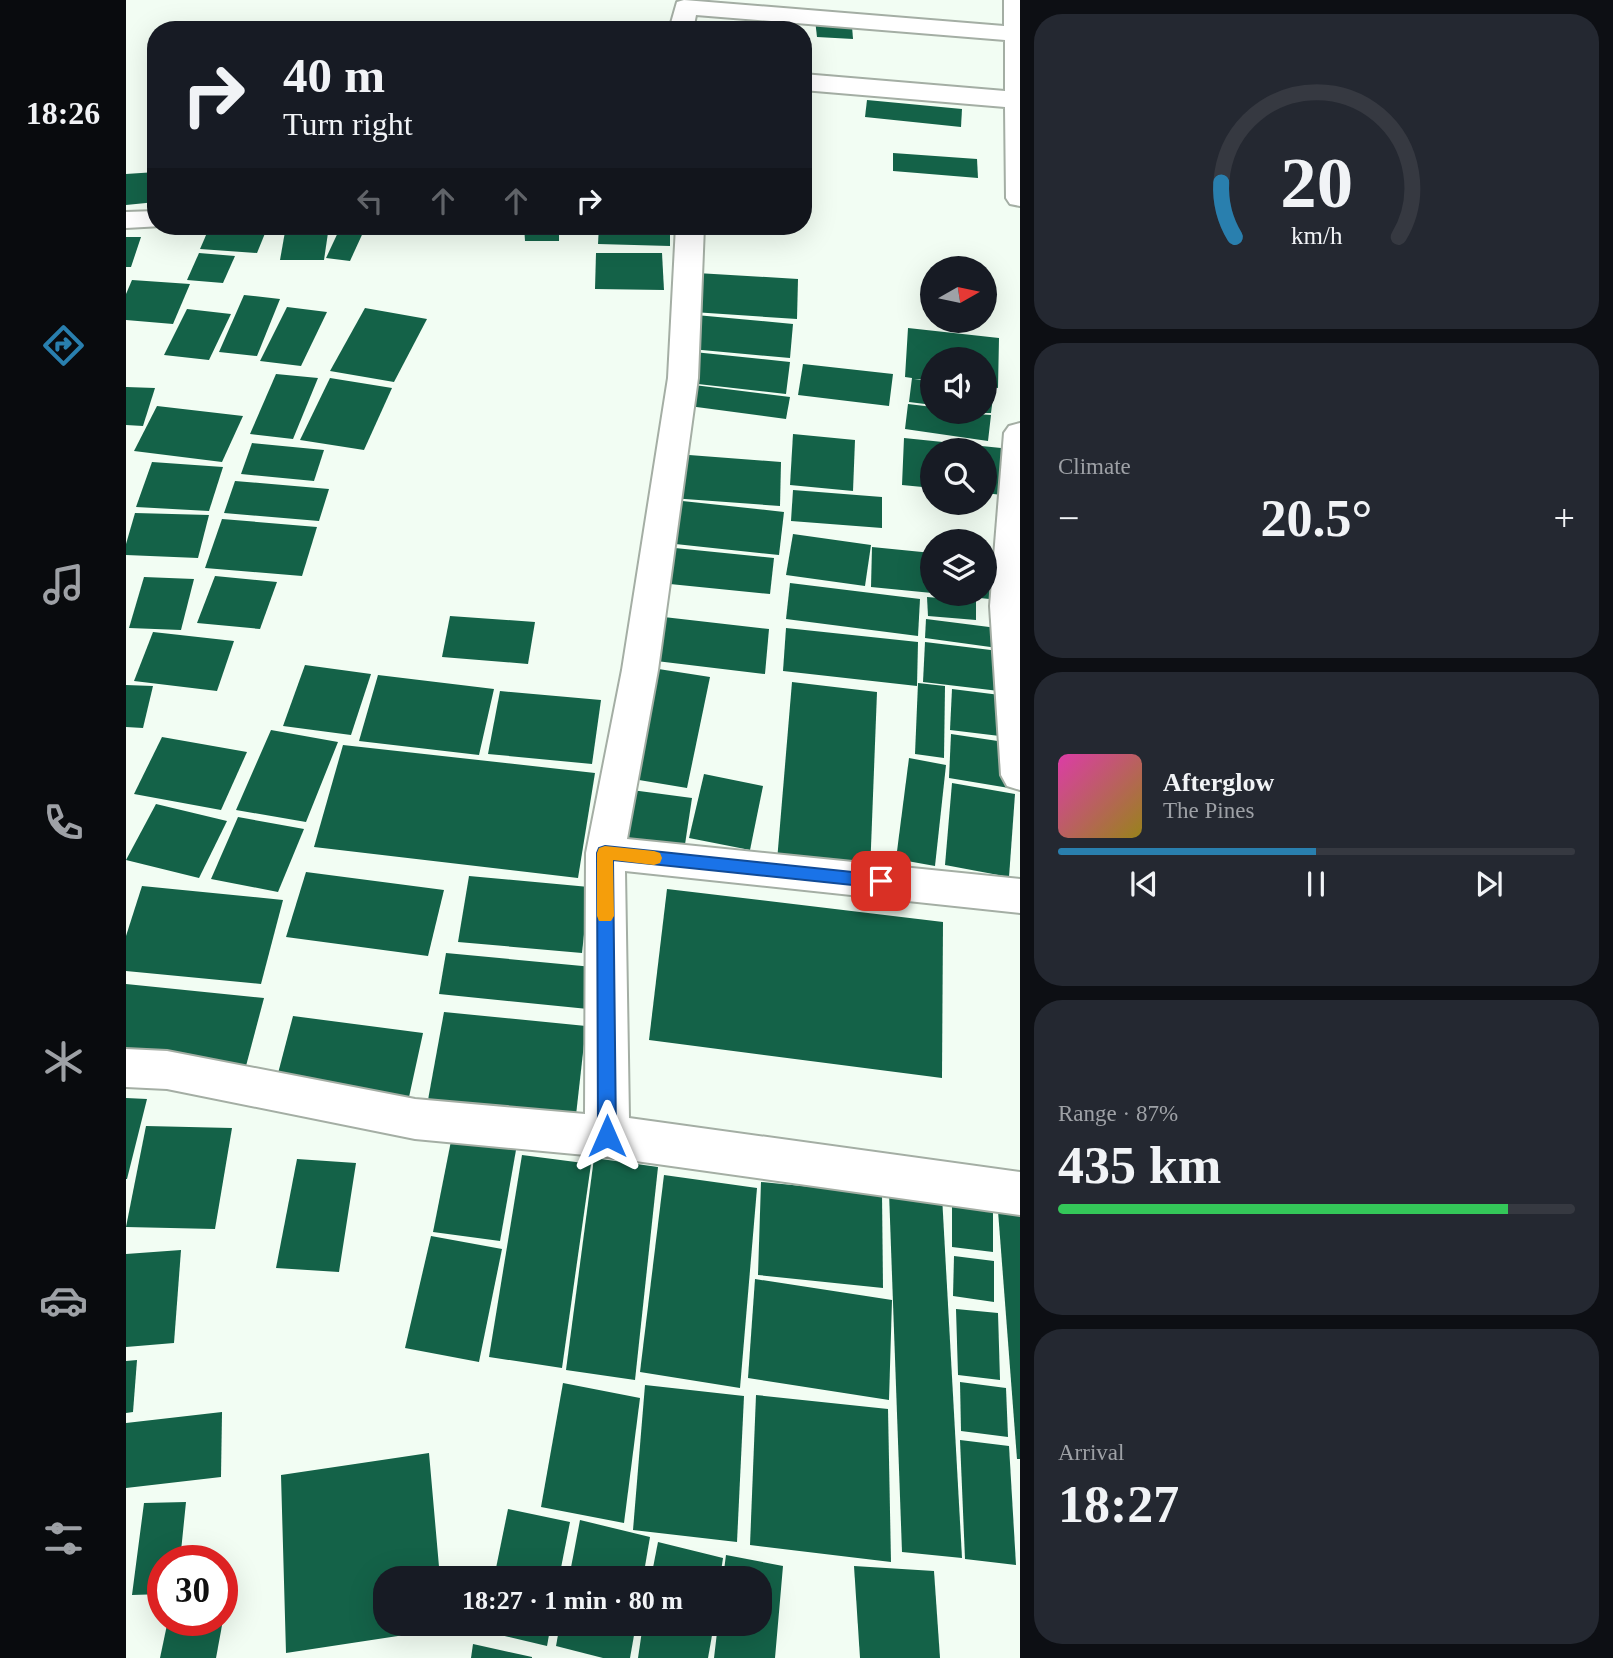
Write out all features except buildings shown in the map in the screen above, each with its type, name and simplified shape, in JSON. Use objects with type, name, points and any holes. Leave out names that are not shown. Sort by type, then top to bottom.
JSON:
[{"type":"street","points":[[1017,4],[1020,198]]},
{"type":"street","points":[[683,21],[685,7],[1017,34]]},
{"type":"street","points":[[812,83],[1018,100]]},
{"type":"street","points":[[126,220],[147,219]]},
{"type":"street","points":[[607,1136],[605,853],[640,670],[682,378],[690,235]]},
{"type":"street","points":[[1020,433],[1007,606],[1020,775]]},
{"type":"street","points":[[605,853],[1020,896]]},
{"type":"street","points":[[126,1068],[167,1070],[415,1119],[607,1136],[1020,1194]]},
{"type":"slow traffic","points":[[605,916],[605,853],[654,858]]},
{"type":"route","points":[[607,1136],[605,853],[881,881]]}]
